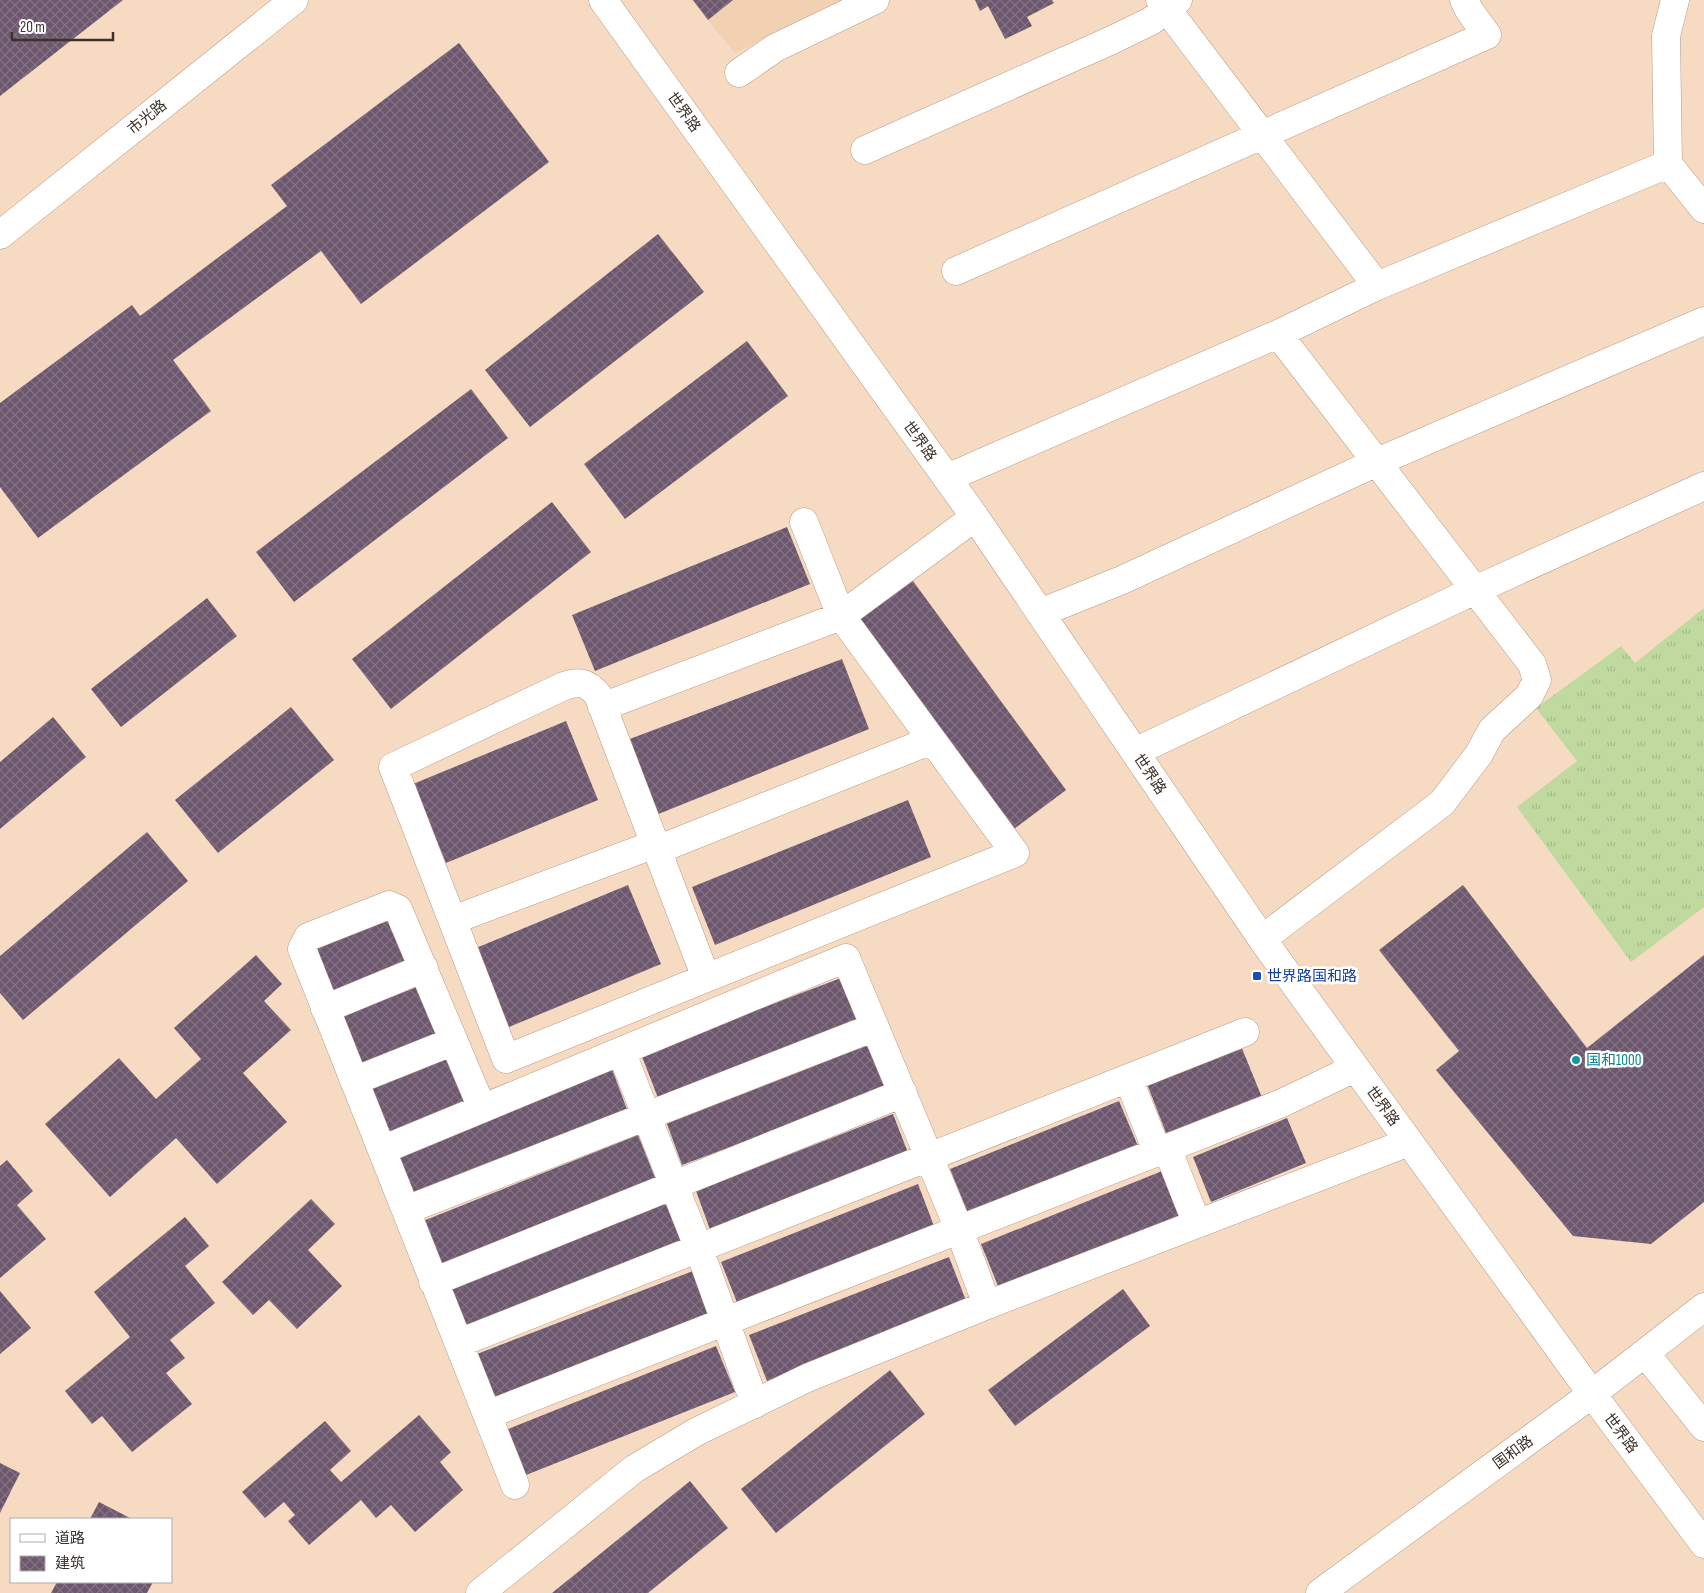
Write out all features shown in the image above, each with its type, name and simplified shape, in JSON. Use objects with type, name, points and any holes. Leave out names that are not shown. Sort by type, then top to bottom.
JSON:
[{"type":"street","name":"市光路","points":[[0,235],[294,0]]},
{"type":"street","name":"世界路","points":[[603,0],[975,517],[1262,939],[1592,1394],[1704,1544]]},
{"type":"street","points":[[740,73],[775,48],[874,0]]},
{"type":"street","points":[[956,271],[1487,36],[1464,0]]},
{"type":"street","points":[[1675,0],[1666,36],[1668,164],[1704,209]]},
{"type":"street","points":[[865,150],[1112,40],[1151,21],[1169,3],[1264,135],[1377,286]]},
{"type":"street","points":[[947,478],[1278,334],[1377,286],[1668,164]]},
{"type":"street","points":[[1040,612],[1122,580],[1377,462],[1704,320]]},
{"type":"street","points":[[1262,939],[1442,803],[1478,754],[1492,730],[1529,696],[1537,680],[1532,664],[1278,334]]},
{"type":"street","points":[[1135,752],[1475,590],[1704,486]]},
{"type":"street","points":[[602,707],[841,616],[975,517]]},
{"type":"street","points":[[706,978],[598,695],[590,685],[576,682],[393,767],[506,1059],[1015,853],[841,616],[804,522]]},
{"type":"street","points":[[453,920],[656,847],[932,740]]},
{"type":"street","points":[[482,1108],[398,909],[389,905],[308,937],[302,949],[515,1485]]},
{"type":"street","points":[[382,1150],[846,958],[959,1230],[987,1305]]},
{"type":"street","points":[[325,1009],[424,968]]},
{"type":"street","points":[[406,1210],[875,1027]]},
{"type":"street","points":[[459,1343],[1245,1032]]},
{"type":"street","points":[[354,1081],[454,1041]]},
{"type":"street","points":[[622,1051],[699,1248],[754,1404]]},
{"type":"street","points":[[487,1415],[727,1323],[1282,1103],[1355,1068]]},
{"type":"street","points":[[1128,1078],[1198,1224]]},
{"type":"street","points":[[433,1282],[903,1093]]},
{"type":"street","points":[[480,1593],[634,1469],[696,1432],[807,1378],[987,1305],[1409,1142]]},
{"type":"street","name":"国和路","points":[[1320,1593],[1592,1394],[1704,1307]]},
{"type":"street","points":[[1646,1353],[1704,1427]]},
{"type":"shaded area","points":[[691,0],[846,0],[735,53]]},
{"type":"green space","points":[[1704,608],[1704,907],[1631,962],[1517,807],[1577,761],[1536,708],[1621,646],[1635,663]]},
{"type":"building","points":[[0,0],[123,0],[0,96]]},
{"type":"building","points":[[693,0],[733,0],[708,20]]},
{"type":"building","points":[[975,0],[1052,0],[1054,3],[1027,17],[1032,26],[1005,39],[988,6],[980,11]]},
{"type":"building","points":[[459,43],[549,162],[361,304],[321,251],[173,360],[211,411],[38,538],[0,487],[0,403],[132,305],[140,316],[287,206],[271,185]]},
{"type":"building","points":[[658,234],[704,292],[530,427],[485,370]]},
{"type":"building","points":[[747,341],[788,396],[625,519],[584,464]]},
{"type":"building","points":[[471,389],[508,438],[294,602],[256,552]]},
{"type":"building","points":[[552,502],[591,552],[391,709],[352,659]]},
{"type":"building","points":[[787,527],[810,584],[595,671],[572,615]]},
{"type":"building","points":[[913,581],[1066,790],[1014,829],[860,619]]},
{"type":"building","points":[[207,598],[237,636],[121,727],[91,689]]},
{"type":"building","points":[[842,659],[869,729],[646,819],[627,740]]},
{"type":"building","points":[[291,707],[334,760],[218,853],[175,800]]},
{"type":"building","points":[[53,717],[86,757],[0,829],[0,762]]},
{"type":"building","points":[[566,721],[598,800],[446,863],[413,784]]},
{"type":"building","points":[[908,800],[931,857],[715,945],[692,887]]},
{"type":"building","points":[[147,832],[188,881],[23,1020],[0,993],[0,956]]},
{"type":"building","points":[[628,885],[661,964],[509,1027],[476,948]]},
{"type":"building","name":"国和1000","points":[[1463,885],[1587,1048],[1704,955],[1704,1202],[1651,1244],[1573,1236],[1436,1070],[1459,1051],[1379,950]]},
{"type":"building","points":[[393,913],[413,964],[330,996],[311,946]]},
{"type":"building","points":[[256,955],[282,984],[264,1001],[291,1030],[243,1073],[287,1122],[217,1184],[176,1138],[110,1197],[45,1124],[119,1058],[156,1099],[201,1059],[174,1028]]},
{"type":"building","points":[[841,978],[858,1021],[658,1098],[641,1054]]},
{"type":"building","points":[[422,985],[441,1036],[359,1067],[340,1017]]},
{"type":"building","points":[[869,1045],[885,1089],[682,1165],[666,1121]]},
{"type":"building","points":[[1241,1046],[1263,1100],[1168,1138],[1147,1084]]},
{"type":"building","points":[[449,1057],[468,1104],[387,1137],[368,1088]]},
{"type":"building","points":[[612,1069],[628,1112],[413,1196],[396,1154]]},
{"type":"building","points":[[1119,1101],[1138,1146],[967,1211],[950,1169]]},
{"type":"building","points":[[893,1114],[910,1158],[712,1235],[696,1191]]},
{"type":"building","points":[[1287,1118],[1306,1163],[1211,1202],[1193,1157]]},
{"type":"building","points":[[638,1135],[656,1180],[441,1265],[423,1221]]},
{"type":"building","points":[[7,1160],[33,1191],[17,1205],[46,1239],[0,1278],[0,1166]]},
{"type":"building","points":[[1162,1171],[1180,1217],[998,1286],[981,1244]]},
{"type":"building","points":[[918,1184],[934,1226],[738,1305],[721,1262]]},
{"type":"building","points":[[311,1199],[335,1224],[308,1250],[342,1286],[297,1329],[269,1300],[253,1315],[222,1282]]},
{"type":"building","points":[[667,1203],[683,1247],[468,1331],[451,1288]]},
{"type":"building","points":[[185,1217],[209,1246],[185,1266],[215,1303],[170,1340],[185,1358],[166,1373],[192,1404],[132,1452],[102,1416],[92,1424],[65,1391],[130,1337],[94,1292]]},
{"type":"building","points":[[949,1257],[967,1303],[767,1381],[749,1335]]},
{"type":"building","points":[[693,1271],[711,1318],[495,1401],[477,1354]]},
{"type":"building","points":[[1123,1289],[1150,1326],[1015,1426],[988,1390]]},
{"type":"building","points":[[0,1291],[31,1328],[0,1354]]},
{"type":"building","points":[[716,1346],[735,1392],[521,1477],[503,1431]]},
{"type":"building","points":[[890,1370],[925,1414],[776,1533],[741,1489]]},
{"type":"building","points":[[419,1415],[451,1452],[440,1462],[463,1490],[415,1532],[391,1505],[376,1518],[361,1500],[309,1545],[288,1521],[295,1515],[284,1502],[265,1518],[242,1492],[325,1421],[351,1451],[330,1470],[341,1482]]},
{"type":"building","points":[[0,1463],[20,1473],[0,1513]]},
{"type":"building","points":[[690,1481],[728,1528],[648,1593],[552,1593]]},
{"type":"building","points":[[99,1502],[130,1518],[91,1518]]},
{"type":"building","points":[[56,1583],[152,1583],[147,1593],[51,1593]]},
{"type":"place","name":"世界路国和路","points":[[1257,976]]},
{"type":"place","name":"国和1000","points":[[1576,1060]]}]
